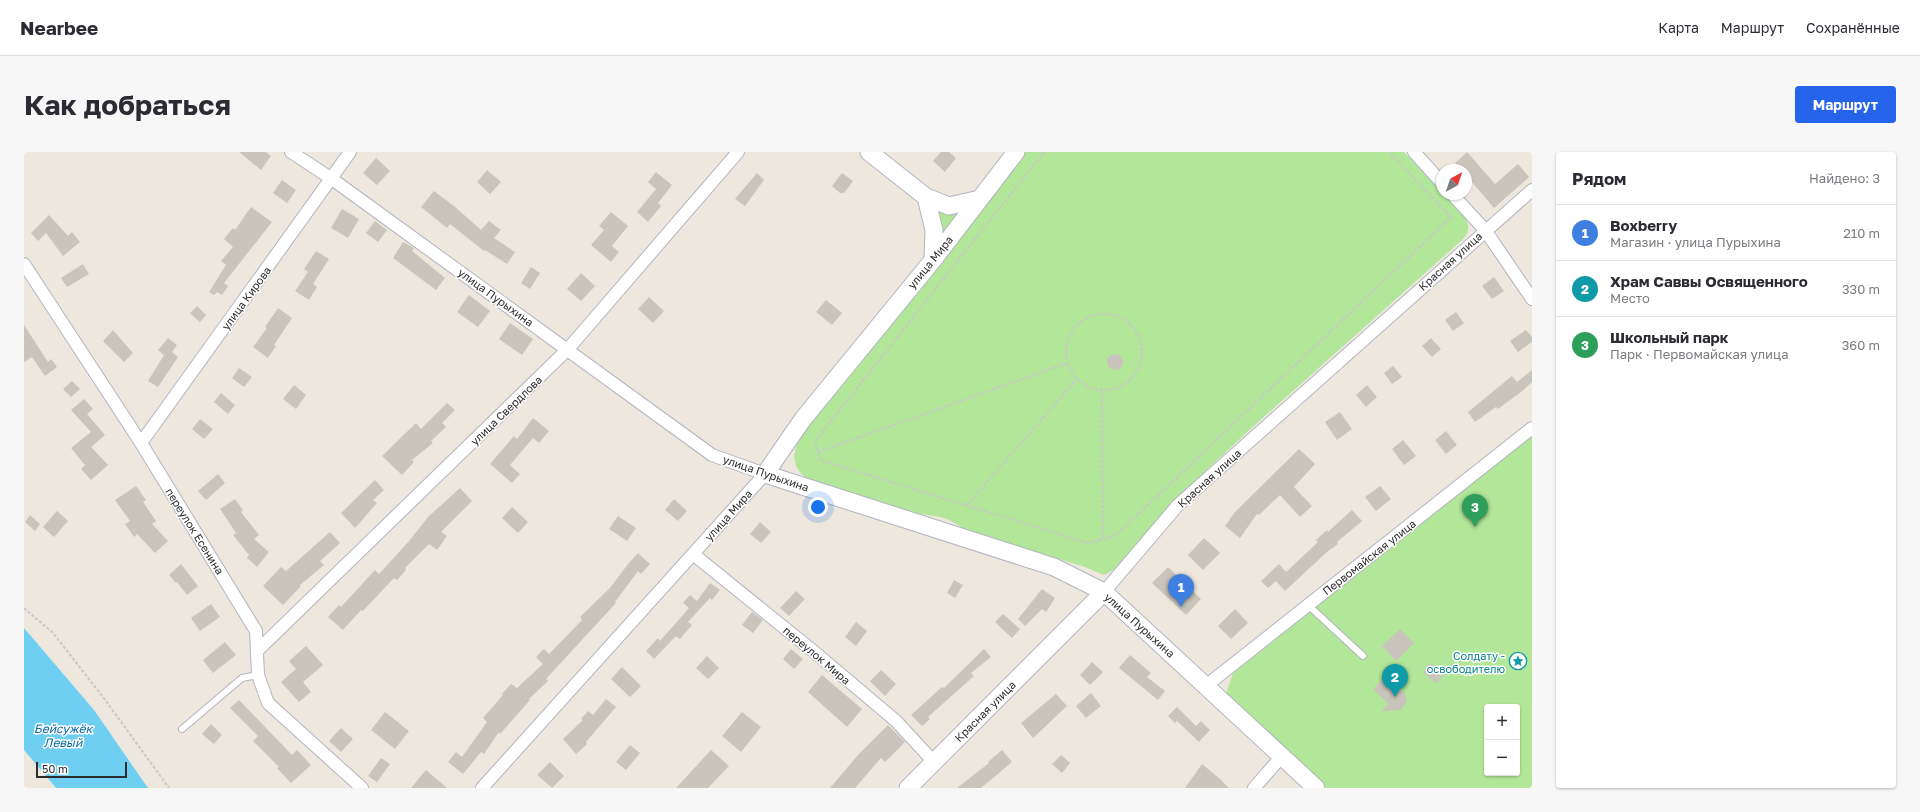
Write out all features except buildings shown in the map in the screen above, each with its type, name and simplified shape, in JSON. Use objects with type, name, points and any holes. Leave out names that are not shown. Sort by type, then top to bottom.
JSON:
[{"type":"street","name":"улица Пурыхина","points":[[291,152],[332,179],[712,455],[765,474],[1054,566],[1104,592],[1207,685],[1316,788]]},
{"type":"street","name":"улица Кирова","points":[[141,443],[350,152]]},
{"type":"street","name":"улица Свердлова","points":[[257,651],[568,349],[738,152]]},
{"type":"street","points":[[869,152],[926,197],[949,206],[980,199]]},
{"type":"street","name":"улица Мира","points":[[482,788],[765,474],[802,419],[933,260],[1016,152]]},
{"type":"street","points":[[1414,152],[1436,176]]},
{"type":"street","name":"Красная улица","points":[[908,788],[1104,592],[1178,505],[1485,230],[1532,190]]},
{"type":"street","points":[[926,197],[934,230],[933,260]]},
{"type":"street","points":[[1458,200],[1485,230],[1532,299]]},
{"type":"street","name":"переулок Есенина","points":[[24,264],[141,443],[256,631],[258,675],[268,703],[362,788]]},
{"type":"street","name":"Первомайская улица","points":[[1207,685],[1532,428]]},
{"type":"street","name":"переулок Мира","points":[[693,554],[818,655],[896,721],[934,762]]},
{"type":"street","points":[[1254,788],[1282,756]]},
{"type":"lane","points":[[1308,605],[1363,656]]},
{"type":"lane","points":[[182,729],[242,678],[258,675]]},
{"type":"path","points":[[1044,152],[815,441],[820,460],[1088,543],[1115,536],[1451,216],[1389,152]]},
{"type":"path","points":[[1094,314],[1112,314],[1128,322],[1139,335],[1142,352],[1141,361],[1133,377],[1127,383],[1115,388],[1102,390],[1087,386],[1077,379],[1067,363],[1065,354],[1068,337],[1072,329],[1082,320],[1094,314]]},
{"type":"path","points":[[818,452],[1067,363]]},
{"type":"path","points":[[967,505],[1077,379]]},
{"type":"path","points":[[1102,390],[1103,539]]},
{"type":"path","points":[[24,608],[53,633],[103,697],[169,788]]},
{"type":"green space","points":[[1022,152],[1404,152],[1436,186],[1436,200],[1449,200],[1464,216],[1468,225],[1467,234],[1462,240],[1257,423],[1173,501],[1120,566],[1104,575],[1085,567],[965,530],[951,521],[938,516],[896,509],[814,483],[801,473],[795,462],[794,456],[802,434]]},
{"type":"green space","points":[[938,211],[959,212],[942,235]]},
{"type":"green space","points":[[1532,435],[1532,788],[1325,788],[1226,694],[1233,673]]},
{"type":"water","name":"Бейсужёк Левый","points":[[24,628],[94,710],[148,788],[56,788],[24,750]]},
{"type":"place","name":"Школьный парк","points":[[1475,527]]},
{"type":"place","name":"Boxberry","points":[[1181,607]]},
{"type":"place","name":"Солдату - освободителю","points":[[1518,661]]},
{"type":"place","name":"Храм Саввы Освященного","points":[[1395,697]]}]
